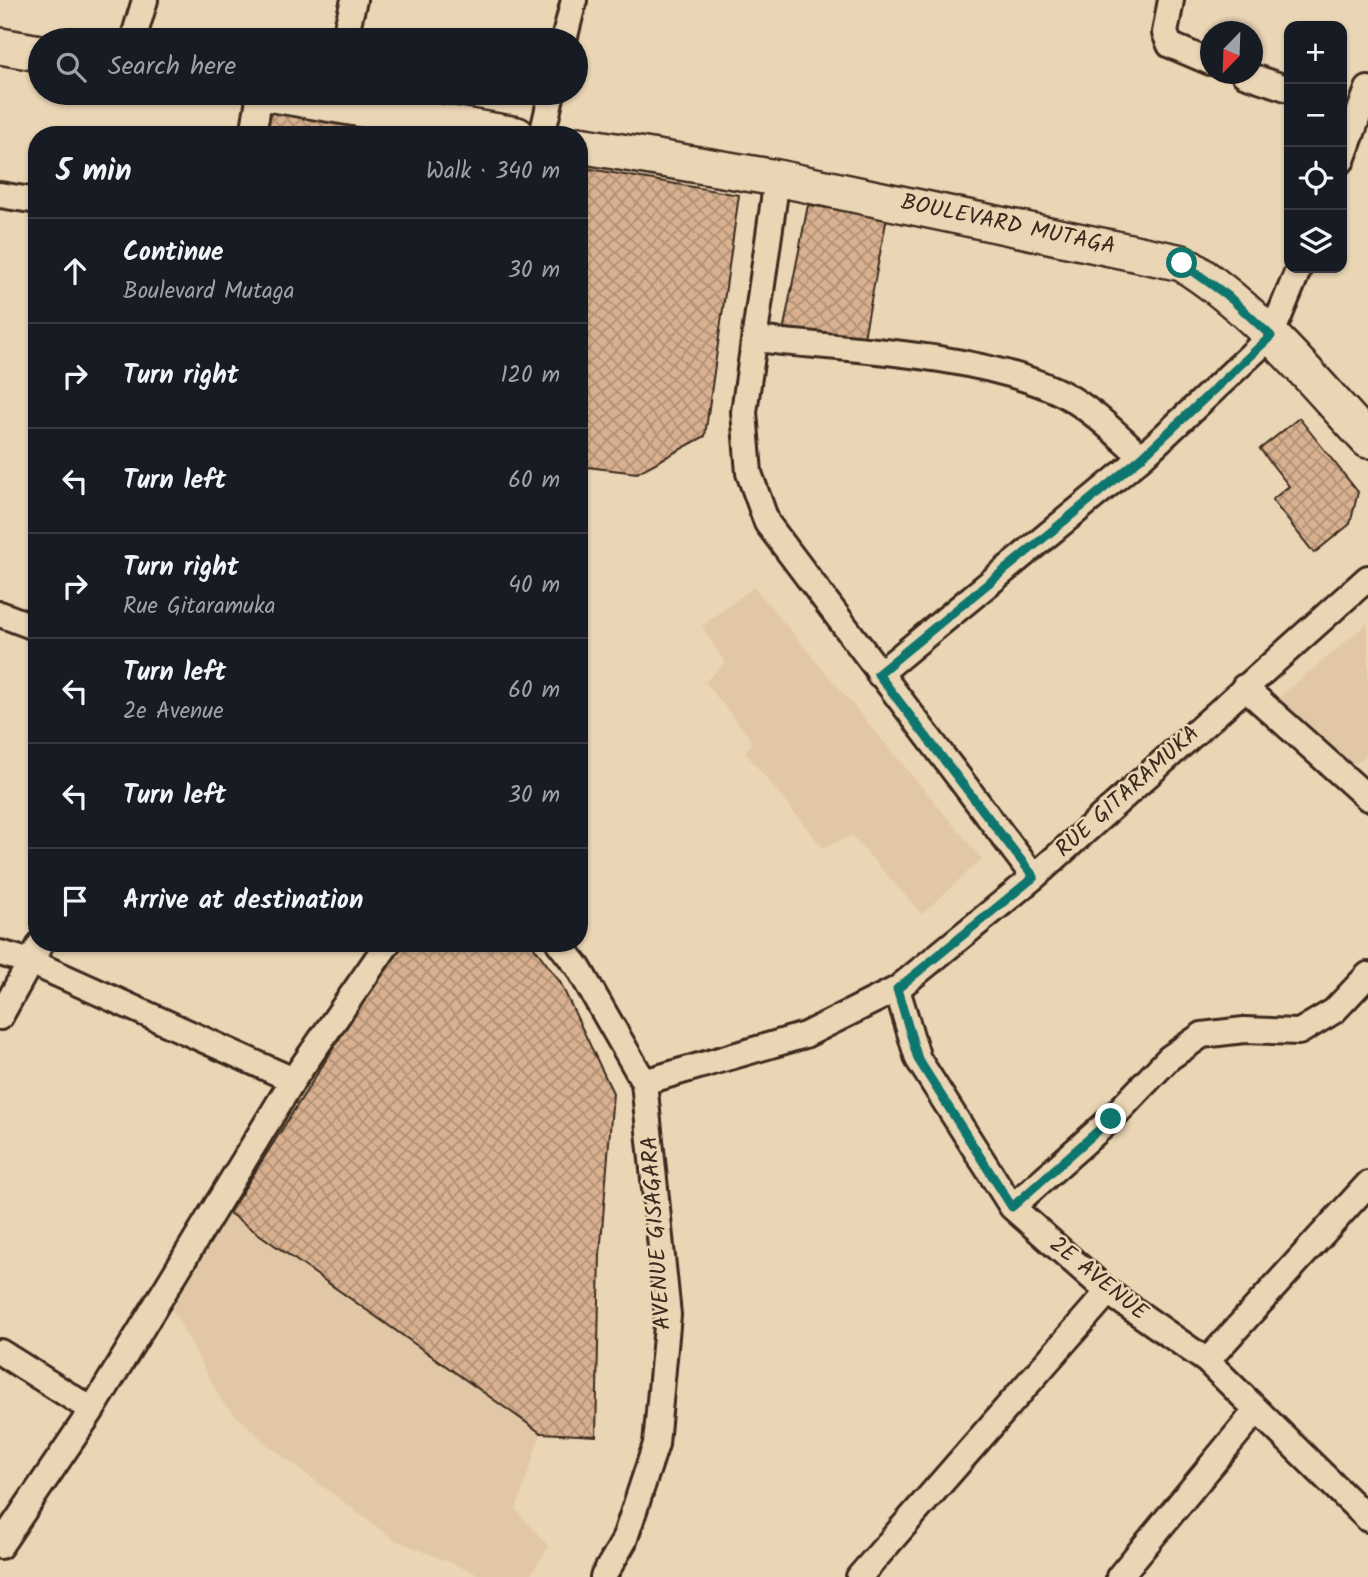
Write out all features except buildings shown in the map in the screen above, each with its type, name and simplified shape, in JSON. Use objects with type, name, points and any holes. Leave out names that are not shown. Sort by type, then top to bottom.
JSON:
[{"type":"street","points":[[137,28],[145,0]]},
{"type":"street","points":[[347,28],[354,0]]},
{"type":"street","points":[[567,28],[574,0]]},
{"type":"street","points":[[1171,0],[1165,33],[1170,45],[1200,58]]},
{"type":"street","points":[[0,46],[28,51]]},
{"type":"street","points":[[1263,80],[1284,87]]},
{"type":"street","points":[[1344,147],[1351,110],[1368,89]]},
{"type":"street","points":[[254,126],[258,105]]},
{"type":"street","points":[[365,105],[472,126]]},
{"type":"street","points":[[544,126],[549,105]]},
{"type":"street","name":"BOULEVARD MUTAGA","points":[[588,146],[777,178],[1182,263],[1228,296],[1271,336],[1368,440]]},
{"type":"street","points":[[777,178],[744,412],[749,473],[767,523],[878,674],[1034,877]]},
{"type":"street","points":[[0,195],[28,200]]},
{"type":"street","points":[[878,674],[1142,457],[1271,336],[1296,273]]},
{"type":"street","points":[[754,338],[976,365],[1053,390],[1086,408],[1142,457]]},
{"type":"street","name":"RUE GITARAMUKA","points":[[644,1082],[805,1035],[897,989],[1034,877],[1368,578]]},
{"type":"street","points":[[0,614],[28,625]]},
{"type":"street","points":[[1244,687],[1368,798]]},
{"type":"street","points":[[0,953],[36,952],[293,1080]]},
{"type":"street","points":[[0,1017],[36,952]]},
{"type":"street","points":[[0,1546],[92,1409],[293,1080],[382,952]]},
{"type":"street","name":"AVENUE GISAGARA","points":[[566,952],[578,967],[644,1082],[667,1315],[656,1444],[624,1541],[603,1577]]},
{"type":"street","points":[[1012,1207],[1111,1119],[1169,1058],[1202,1035],[1244,1030],[1299,1032],[1334,1011],[1368,975]]},
{"type":"street","name":"2E AVENUE","points":[[897,989],[918,1059],[1012,1207],[1108,1292],[1207,1361],[1368,1518]]},
{"type":"street","points":[[1207,1361],[1368,1184]]},
{"type":"street","points":[[871,1573],[1108,1292]]},
{"type":"street","points":[[0,1352],[92,1409]]},
{"type":"street","points":[[1119,1577],[1257,1410]]},
{"type":"shaded area","points":[[754,587],[982,859],[922,914],[852,836],[823,848],[745,752],[751,745],[748,735],[705,682],[725,663],[702,626]]},
{"type":"shaded area","points":[[1368,623],[1368,753],[1342,775],[1276,700]]},
{"type":"shaded area","points":[[229,1213],[354,1290],[520,1411],[541,1433],[516,1510],[549,1547],[529,1577],[485,1577],[393,1539],[269,1446],[223,1403],[172,1309]]},
{"type":"route","points":[[1111,1119],[1012,1207],[918,1059],[897,989],[1034,877],[878,674],[1142,457],[1271,336],[1228,296],[1182,263]]}]
